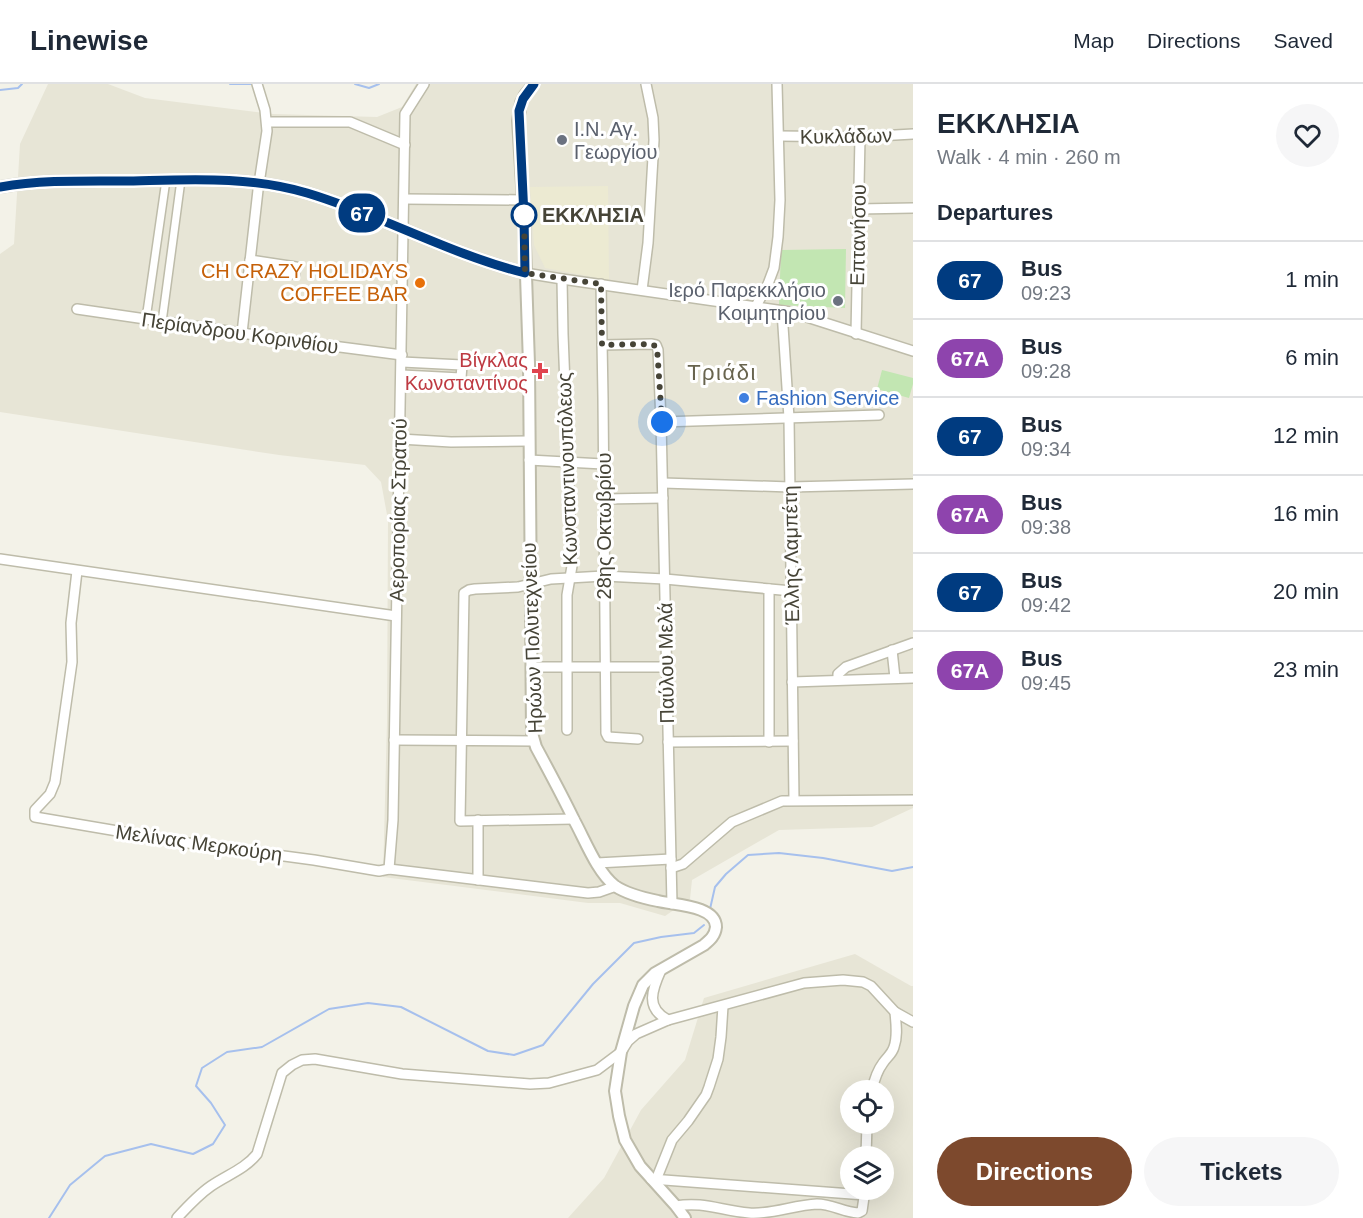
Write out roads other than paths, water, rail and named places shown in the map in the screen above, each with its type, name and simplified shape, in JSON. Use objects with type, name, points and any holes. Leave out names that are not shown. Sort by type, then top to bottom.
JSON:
[{"type":"street","points":[[242,333],[267,122],[264,105],[256,84]]},
{"type":"street","name":"Αεροπορίας Στρατού","points":[[389,870],[393,820],[405,114],[424,84]]},
{"type":"street","name":"Ηρώων Πολυτεχνείου","points":[[534,84],[523,99],[519,111],[529,363],[531,722],[534,741],[597,863],[608,879],[634,895],[695,908],[705,911],[714,918],[716,928],[713,937],[708,942],[648,979],[642,988],[634,1006],[621,1052],[615,1091],[625,1140],[640,1166],[685,1218]]},
{"type":"street","points":[[642,290],[649,232],[654,140],[653,118],[646,84]]},
{"type":"street","points":[[755,308],[774,268],[778,237],[780,200],[777,84]]},
{"type":"street","points":[[267,122],[350,122],[405,145]]},
{"type":"street","name":"Κυκλάδων","points":[[779,136],[860,137],[913,134]]},
{"type":"street","name":"Επτανήσου","points":[[856,334],[860,137]]},
{"type":"street","points":[[146,319],[166,180]]},
{"type":"street","points":[[0,187],[52,182],[166,180],[259,182],[325,198],[478,258],[525,273],[782,311],[913,351]]},
{"type":"street","points":[[162,322],[181,180]]},
{"type":"street","points":[[404,199],[523,200]]},
{"type":"street","points":[[858,208],[913,208]]},
{"type":"street","points":[[250,264],[295,271]]},
{"type":"street","name":"Κωνσταντινουπόλεως","points":[[562,279],[572,566],[567,595],[567,730]]},
{"type":"street","name":"28ης Οκτωβρίου","points":[[601,284],[606,735],[609,738],[638,739]]},
{"type":"street","name":"Περίανδρου Κορινθίου","points":[[77,309],[402,359],[462,365],[461,378],[402,375]]},
{"type":"street","name":"Έλλης Λαμπέτη","points":[[782,311],[789,418],[794,800]]},
{"type":"street","name":"Παύλου Μελά","points":[[602,345],[651,344],[657,347],[662,422],[672,904]]},
{"type":"street","points":[[662,422],[879,415]]},
{"type":"street","points":[[400,440],[529,441]]},
{"type":"street","points":[[529,460],[603,464]]},
{"type":"street","points":[[663,483],[790,487],[913,484]]},
{"type":"street","points":[[604,499],[663,498]]},
{"type":"street","points":[[0,559],[396,616]]},
{"type":"street","name":"Μελίνας Μερκούρη","points":[[77,571],[71,622],[72,662],[55,782],[50,794],[35,810],[35,817],[194,844],[379,871],[389,870],[588,893],[616,886]]},
{"type":"street","points":[[574,819],[460,821],[463,594],[469,590],[513,587],[551,579],[604,576],[665,579],[792,591]]},
{"type":"street","points":[[769,742],[770,589]]},
{"type":"street","points":[[837,679],[838,674],[846,667],[913,643]]},
{"type":"street","points":[[892,650],[895,678]]},
{"type":"street","points":[[531,667],[667,667]]},
{"type":"street","points":[[792,682],[913,678]]},
{"type":"street","points":[[394,740],[534,741]]},
{"type":"street","points":[[668,742],[793,741]]},
{"type":"street","points":[[597,863],[683,864],[732,822],[782,801],[913,800]]},
{"type":"street","points":[[478,820],[478,880]]},
{"type":"street","points":[[661,970],[653,988],[653,1006],[660,1016],[668,1020]]},
{"type":"street","points":[[177,1218],[197,1196],[251,1162],[257,1154],[282,1073],[291,1065],[302,1060],[331,1061],[402,1074],[530,1084],[549,1083],[597,1070],[621,1052],[636,1034],[668,1020],[804,983],[843,980],[863,982],[871,986],[895,1012],[913,1022]]},
{"type":"street","points":[[723,1006],[718,1059],[706,1095],[672,1140],[655,1182],[840,1191]]},
{"type":"street","points":[[874,1080],[882,1064],[891,1055],[894,1046],[895,1012]]},
{"type":"street","points":[[676,1206],[689,1203],[706,1204],[734,1212],[752,1213],[827,1204],[858,1213],[862,1211],[864,1200]]},
{"type":"waterway","points":[[0,90],[18,88],[22,84]]},
{"type":"waterway","points":[[230,84],[255,84]]},
{"type":"waterway","points":[[355,84],[369,88],[379,84]]},
{"type":"waterway","points":[[710,909],[715,887],[748,855],[779,853],[823,858],[892,871],[913,867]]},
{"type":"waterway","points":[[49,1218],[70,1185],[105,1156],[151,1144],[193,1154],[213,1144],[225,1125],[211,1103],[196,1086],[202,1068],[227,1052],[262,1047],[329,1009],[368,1003],[401,1007],[488,1051],[514,1055],[543,1045],[593,984],[634,943],[694,933],[704,925]]},
{"type":"place","name":"Ι.Ν. Αγ. Γεωργίου","points":[[562,140]]},
{"type":"place","name":"ΕΚΚΛΗΣΙΑ","points":[[524,215]]},
{"type":"place","name":"CH CRAZY HOLIDAYS COFFEE BAR","points":[[420,283]]},
{"type":"place","name":"Ιερό Παρεκκλήσιο Κοιμητηρίου","points":[[838,301]]},
{"type":"place","name":"Βίγκλας Κωνσταντίνος","points":[[540,371]]},
{"type":"place","name":"Fashion Service","points":[[744,398]]},
{"type":"district","name":"Τριάδι","points":[[722,372]]}]
